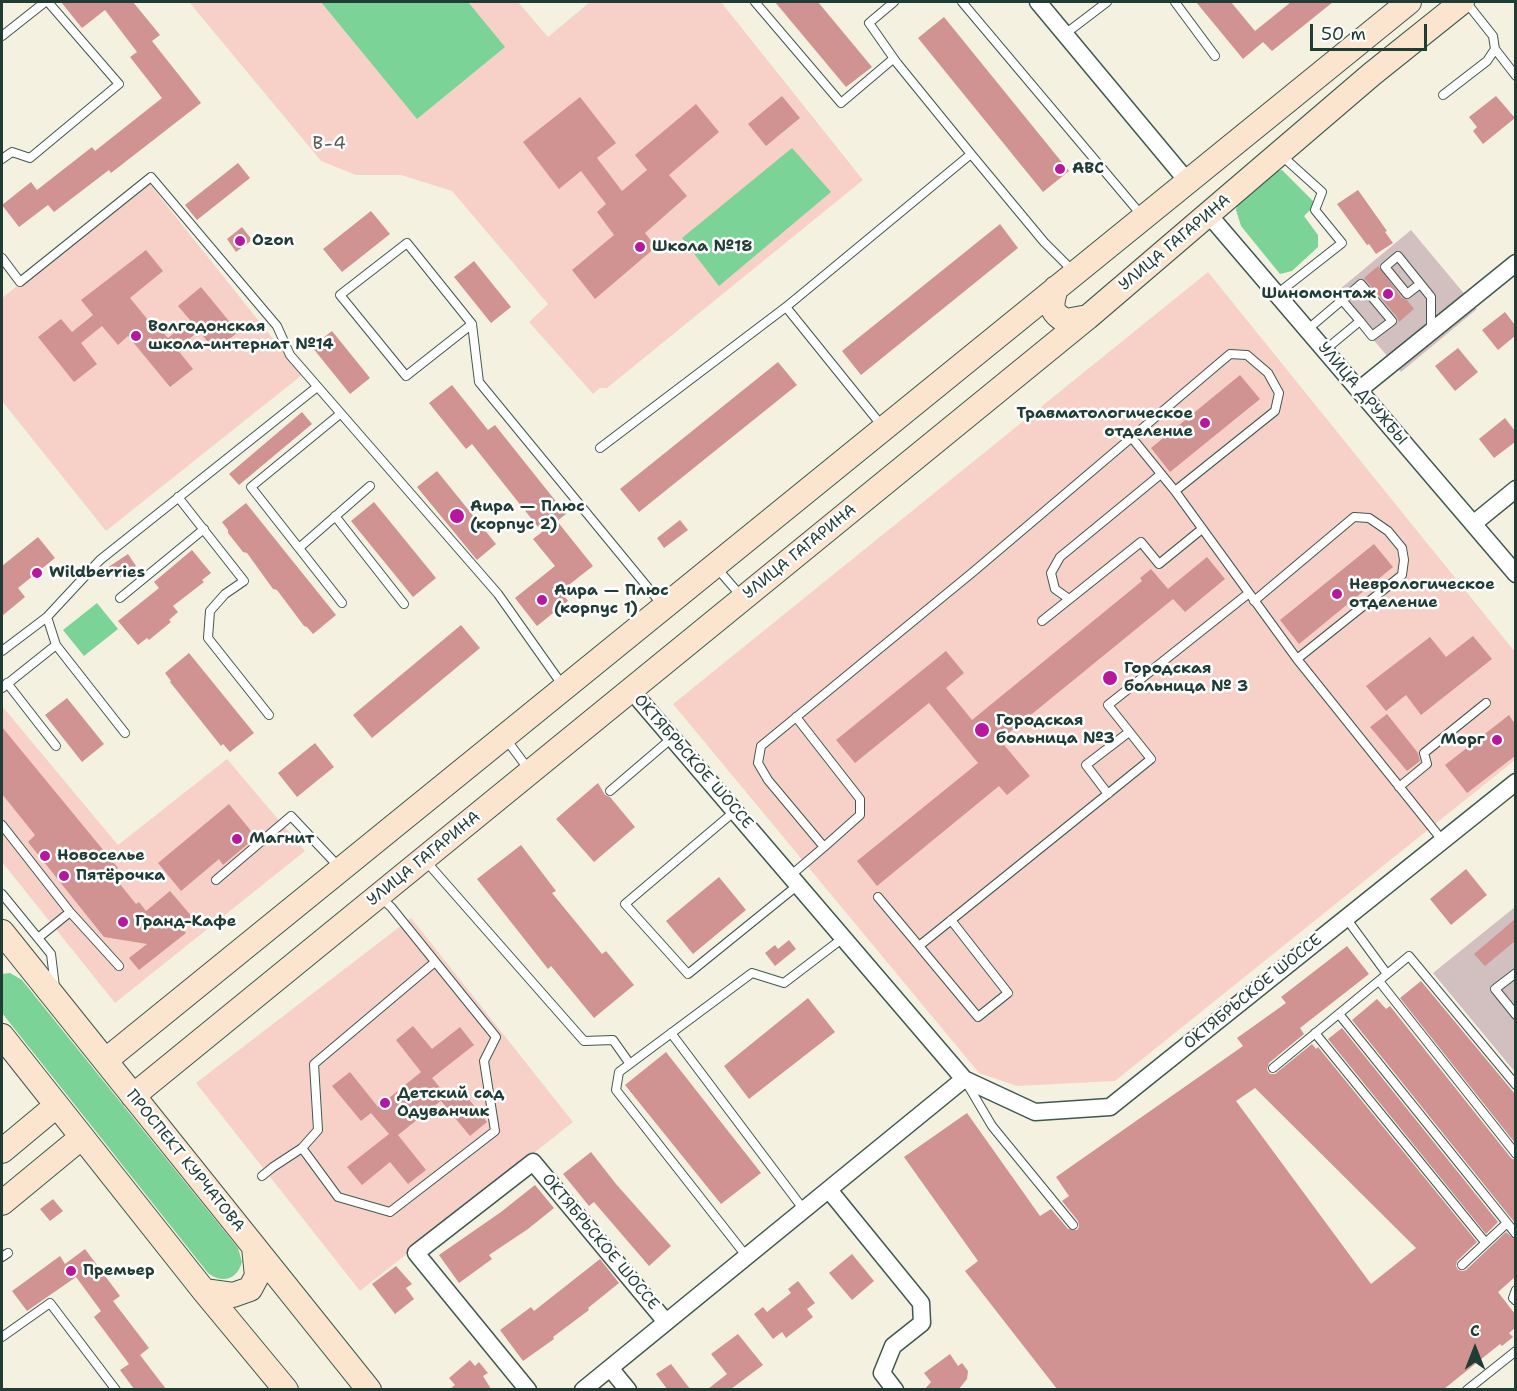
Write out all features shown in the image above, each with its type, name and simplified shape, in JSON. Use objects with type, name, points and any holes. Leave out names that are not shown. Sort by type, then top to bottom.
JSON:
[{"type":"street","points":[[1038,2],[1188,182]]},
{"type":"street","points":[[106,1060],[1409,2]]},
{"type":"street","name":"УЛИЦА ГАГАРИНА","points":[[133,1096],[1088,317],[1372,74],[1464,2]]},
{"type":"street","points":[[1356,45],[1368,43],[1380,55],[1372,74]]},
{"type":"street","name":"УЛИЦА ДРУЖБЫ","points":[[1209,214],[1515,574]]},
{"type":"street","points":[[1359,390],[1515,263]]},
{"type":"street","points":[[1056,288],[1052,305],[1056,316],[1066,321],[1088,317]]},
{"type":"street","points":[[1473,524],[1515,489]]},
{"type":"street","name":"ОКТЯБРЬСКОЕ ШОССЕ","points":[[631,690],[964,1079],[1035,1113],[1110,1107],[1515,782]]},
{"type":"street","name":"ПРОСПЕКТ КУРЧАТОВА","points":[[2,932],[369,1389]]},
{"type":"street","points":[[2,963],[30,967]]},
{"type":"street","points":[[2,1036],[204,1291],[286,1389]]},
{"type":"street","name":"ОКТЯБРЬСКОЕ ШОССЕ","points":[[583,1389],[964,1079]]},
{"type":"street","points":[[2,1151],[56,1106]]},
{"type":"street","points":[[2,1203],[82,1137]]},
{"type":"street","name":"ОКТЯБРЬСКОЕ ШОССЕ","points":[[528,1389],[416,1253],[533,1162],[666,1322]]},
{"type":"street","points":[[829,1190],[921,1303],[922,1323],[893,1346],[882,1373],[895,1389]]},
{"type":"street","points":[[204,1291],[233,1295],[249,1289],[257,1276],[254,1247]]},
{"type":"street","points":[[610,1368],[628,1389]]},
{"type":"lane","points":[[2,36],[47,2],[119,84],[30,158],[12,152],[2,159]]},
{"type":"lane","points":[[755,2],[841,103],[893,58]]},
{"type":"lane","points":[[894,2],[869,22],[893,58],[1044,242],[1075,273]]},
{"type":"lane","points":[[962,2],[1143,218]]},
{"type":"lane","points":[[1065,34],[1107,2]]},
{"type":"lane","points":[[1175,2],[1215,56]]},
{"type":"lane","points":[[1464,2],[1493,36],[1495,49],[1515,76]]},
{"type":"lane","points":[[1443,95],[1487,61],[1495,49]]},
{"type":"lane","points":[[1277,294],[1342,243],[1315,210],[1322,192],[1280,153]]},
{"type":"lane","points":[[600,448],[786,307],[971,154]]},
{"type":"lane","points":[[2,258],[20,282],[150,177],[277,326],[290,355],[498,594],[564,688]]},
{"type":"lane","points":[[472,324],[406,376],[340,295],[407,243],[472,324],[479,382],[663,606]]},
{"type":"lane","points":[[1420,284],[1407,294],[1385,267],[1398,256],[1431,297],[1431,332]]},
{"type":"lane","points":[[1307,330],[1342,300],[1361,284],[1392,321],[1372,336],[1342,300]]},
{"type":"lane","points":[[786,307],[884,428]]},
{"type":"lane","points":[[1325,350],[1360,321]]},
{"type":"lane","points":[[824,847],[768,780],[758,763],[761,746],[1230,354],[1247,355],[1268,373],[1279,393],[1275,411],[1175,491]]},
{"type":"lane","points":[[2,651],[47,617],[100,560],[317,387]]},
{"type":"lane","points":[[340,414],[251,487],[342,603]]},
{"type":"lane","points":[[1132,438],[1175,491],[1297,660],[1442,840]]},
{"type":"lane","points":[[1069,599],[1055,589],[1051,573],[1060,557],[1161,474]]},
{"type":"lane","points":[[299,548],[370,486]]},
{"type":"lane","points":[[178,497],[244,581],[225,594],[210,611],[208,638],[269,715]]},
{"type":"lane","points":[[335,516],[404,604]]},
{"type":"lane","points":[[919,946],[1151,759],[1108,705],[1354,517],[1369,518],[1388,531],[1402,548],[1404,560],[1402,575],[1297,660]]},
{"type":"lane","points":[[120,598],[204,529]]},
{"type":"lane","points":[[1042,621],[1141,542],[1159,564],[1202,529]]},
{"type":"lane","points":[[715,566],[743,598]]},
{"type":"lane","points":[[47,617],[56,645],[125,733]]},
{"type":"lane","points":[[56,645],[4,685],[56,746]]},
{"type":"lane","points":[[1399,787],[1427,764],[1424,753],[1486,703]]},
{"type":"lane","points":[[735,811],[625,904],[688,974],[794,880],[824,847],[860,815],[860,799],[796,717]]},
{"type":"lane","points":[[1108,794],[1086,765],[1129,732]]},
{"type":"lane","points":[[504,737],[531,772]]},
{"type":"lane","points":[[610,791],[672,738]]},
{"type":"lane","points":[[216,880],[291,816],[341,869]]},
{"type":"lane","points":[[2,825],[70,912],[119,966]]},
{"type":"lane","points":[[424,859],[584,1041],[614,1040],[630,1064]]},
{"type":"lane","points":[[2,894],[51,954],[56,999]]},
{"type":"lane","points":[[302,1148],[338,1197],[390,1212],[495,1131],[484,1061],[496,1037],[379,895]]},
{"type":"lane","points":[[878,897],[978,1017],[1008,993],[951,920]]},
{"type":"lane","points":[[38,938],[70,912]]},
{"type":"lane","points":[[1346,917],[1387,974]]},
{"type":"lane","points":[[747,1257],[616,1090],[619,1072],[752,973],[784,983],[843,938]]},
{"type":"lane","points":[[1273,1068],[1409,956],[1515,1085]]},
{"type":"lane","points":[[262,1176],[302,1148],[318,1130],[314,1064],[435,962]]},
{"type":"lane","points":[[1515,973],[1495,988],[1515,1015]]},
{"type":"lane","points":[[1379,981],[1515,1154]]},
{"type":"lane","points":[[1339,1014],[1515,1234]]},
{"type":"lane","points":[[672,1033],[804,1210]]},
{"type":"lane","points":[[1315,1033],[1485,1242]]},
{"type":"lane","points":[[964,1079],[992,1126],[1073,1225]]},
{"type":"lane","points":[[1461,1265],[1507,1223]]},
{"type":"lane","points":[[1515,1290],[1513,1298],[1515,1301]]},
{"type":"lane","points":[[2,1337],[50,1303],[116,1389]]},
{"type":"lane","points":[[1467,1389],[1515,1351]]},
{"type":"shaded area","name":"Школа №18","points":[[189,2],[518,2],[548,37],[590,2],[721,2],[863,180],[607,388],[600,388],[593,394],[529,322],[548,304],[452,191],[401,175],[356,175],[321,161]]},
{"type":"shaded area","name":"Волгодонская школа-интернат №14","points":[[148,182],[302,375],[106,531],[2,401],[2,298]]},
{"type":"shaded area","points":[[1411,230],[1477,309],[1401,372],[1334,294]]},
{"type":"shaded area","name":"Городская больница № 3","points":[[1208,272],[1515,652],[1515,760],[1115,1081],[1017,1086],[979,1073],[673,704]]},
{"type":"shaded area","points":[[2,706],[118,845],[227,759],[305,851],[115,1003],[2,862]]},
{"type":"shaded area","points":[[1515,907],[1515,1072],[1433,973]]},
{"type":"shaded area","name":"Детский сад Одуванчик","points":[[411,918],[573,1122],[360,1291],[196,1083]]},
{"type":"green space","points":[[321,2],[468,2],[505,47],[417,119]]},
{"type":"green space","points":[[792,148],[831,192],[719,286],[682,238]]},
{"type":"green space","points":[[1282,170],[1313,201],[1312,208],[1304,216],[1318,235],[1318,247],[1292,271],[1280,274],[1241,226],[1236,210],[1239,197],[1269,171]]},
{"type":"green space","points":[[97,603],[118,629],[84,656],[63,630]]},
{"type":"green space","points":[[10,973],[22,980],[238,1248],[242,1262],[233,1276],[224,1279],[208,1273],[2,1013],[2,974]]},
{"type":"building","points":[[61,2],[133,2],[160,35],[152,41],[201,103],[111,173],[109,170],[54,212],[48,205],[19,227],[2,205],[31,182],[37,190],[92,147],[95,151],[162,98],[130,57],[137,52],[105,10],[82,28]]},
{"type":"building","points":[[775,2],[818,2],[872,67],[846,87]]},
{"type":"building","points":[[1196,2],[1231,2],[1255,31],[1291,2],[1333,2],[1272,51],[1263,42],[1243,59]]},
{"type":"building","points":[[944,17],[1069,171],[1043,192],[918,38]]},
{"type":"building","points":[[782,96],[800,118],[766,146],[748,124]]},
{"type":"building","points":[[1496,96],[1515,118],[1483,144],[1473,131],[1477,127],[1469,117]]},
{"type":"building","points":[[580,97],[616,143],[597,158],[622,191],[647,170],[635,155],[696,104],[719,132],[669,175],[687,196],[645,233],[656,247],[595,299],[572,270],[614,235],[597,212],[606,204],[581,171],[559,189],[523,142]]},
{"type":"building","points":[[238,163],[250,178],[197,220],[185,205]]},
{"type":"building","points":[[1358,190],[1393,243],[1376,254],[1337,204]]},
{"type":"building","points":[[371,211],[390,234],[342,272],[323,249]]},
{"type":"building","points":[[1000,224],[1018,248],[861,375],[842,351]]},
{"type":"building","points":[[242,227],[252,240],[236,252],[227,239]]},
{"type":"building","points":[[146,250],[163,271],[130,298],[148,320],[151,318],[168,338],[190,320],[178,306],[201,287],[238,332],[215,351],[199,331],[177,349],[193,369],[170,387],[128,336],[118,345],[102,326],[81,343],[97,364],[74,382],[38,337],[61,319],[72,332],[93,315],[81,300]]},
{"type":"building","points":[[474,261],[511,307],[491,323],[454,277]]},
{"type":"building","name":"Шиномонтаж","points":[[1378,266],[1402,298],[1407,300],[1414,309],[1399,322],[1364,278]]},
{"type":"building","points":[[1505,312],[1515,325],[1515,336],[1498,350],[1482,330]]},
{"type":"building","points":[[332,331],[370,378],[350,394],[312,347]]},
{"type":"building","points":[[1458,348],[1478,372],[1455,391],[1435,366]]},
{"type":"building","points":[[778,362],[797,385],[639,512],[620,489]]},
{"type":"building","name":"Травматологическое отделение","points":[[1240,375],[1260,399],[1170,472],[1151,448]]},
{"type":"building","points":[[452,385],[488,430],[495,425],[566,514],[557,521],[593,566],[561,591],[568,601],[537,626],[515,598],[555,566],[533,539],[542,532],[472,444],[466,449],[429,403]]},
{"type":"building","points":[[302,412],[312,424],[239,485],[229,474]]},
{"type":"building","points":[[1505,418],[1515,431],[1515,442],[1494,458],[1479,439]]},
{"type":"building","name":"Аира — Плюс (корпус 2)","points":[[437,471],[496,544],[477,560],[417,487]]},
{"type":"building","points":[[374,502],[436,578],[413,597],[351,521]]},
{"type":"building","points":[[246,503],[336,615],[313,634],[304,626],[277,590],[273,589],[247,553],[243,552],[228,533],[222,522]]},
{"type":"building","points":[[680,520],[688,530],[664,548],[657,538]]},
{"type":"building","points":[[38,537],[55,558],[18,588],[25,597],[2,616],[2,566]]},
{"type":"building","name":"Неврологическое отделение","points":[[1374,544],[1393,567],[1299,644],[1280,620]]},
{"type":"building","points":[[192,550],[211,573],[202,580],[204,582],[173,606],[178,612],[169,620],[171,622],[149,640],[147,638],[138,645],[118,621],[159,588],[154,582]]},
{"type":"building","points":[[128,554],[136,566],[116,580],[107,568]]},
{"type":"building","name":"Городская больница №3","points":[[1207,557],[1225,579],[1185,612],[1173,599],[1000,740],[1030,776],[1007,795],[999,786],[877,886],[857,861],[978,763],[929,703],[855,763],[836,740],[946,651],[964,673],[946,688],[972,720],[1142,581],[1140,578],[1151,569],[1168,589]]},
{"type":"building","points":[[461,625],[480,648],[372,738],[353,715]]},
{"type":"building","points":[[1473,636],[1492,659],[1421,715],[1406,695],[1386,711],[1366,686],[1430,637],[1446,657]]},
{"type":"building","points":[[189,653],[254,733],[230,752],[223,744],[221,746],[165,673]]},
{"type":"building","points":[[67,698],[104,744],[82,762],[45,715]]},
{"type":"building","points":[[1387,714],[1418,753],[1420,761],[1407,771],[1370,727]]},
{"type":"building","name":"Морг","points":[[1509,715],[1515,724],[1515,756],[1467,793],[1445,765]]},
{"type":"building","points":[[2,727],[118,868],[111,873],[136,904],[139,902],[146,911],[170,891],[194,919],[182,929],[186,933],[139,970],[129,958],[147,944],[104,937],[28,842],[35,835],[2,794]]},
{"type":"building","points":[[315,743],[334,767],[297,797],[278,773]]},
{"type":"building","points":[[598,783],[605,795],[610,797],[635,827],[594,862],[556,819]]},
{"type":"building","points":[[229,804],[256,837],[223,865],[219,859],[181,891],[158,863]]},
{"type":"building","points":[[521,845],[556,891],[552,893],[602,954],[606,951],[634,985],[594,1018],[551,966],[548,969],[477,879]]},
{"type":"building","points":[[1466,869],[1487,895],[1451,925],[1430,899]]},
{"type":"building","points":[[719,877],[746,910],[693,954],[666,921]]},
{"type":"building","points":[[1515,919],[1515,941],[1485,966],[1474,954]]},
{"type":"building","points":[[789,940],[796,949],[775,966],[765,953],[775,945],[778,949]]},
{"type":"building","points":[[1347,946],[1369,974],[1300,1028],[1304,1034],[1269,1063],[1267,1070],[1270,1074],[1275,1074],[1312,1044],[1316,1049],[1318,1047],[1477,1242],[1457,1261],[1458,1270],[1466,1270],[1506,1232],[1515,1240],[1515,1277],[1498,1292],[1515,1314],[1515,1328],[1509,1333],[1513,1337],[1502,1346],[1500,1344],[1444,1389],[1057,1389],[965,1271],[978,1261],[904,1157],[967,1113],[1040,1216],[1051,1209],[1068,1229],[1077,1230],[1078,1221],[1062,1201],[1069,1196],[1056,1177],[1243,1046],[1237,1038],[1286,1003],[1281,997]],"holes":[[[1255,1088],[1416,1248],[1371,1284],[1236,1101]]]},
{"type":"building","points":[[1421,981],[1515,1094],[1515,1143],[1400,998]]},
{"type":"building","points":[[808,998],[835,1032],[749,1099],[724,1066]]},
{"type":"building","points":[[1377,999],[1386,1009],[1390,1006],[1511,1158],[1515,1160],[1515,1223],[1352,1020]]},
{"type":"building","points":[[413,1026],[432,1049],[460,1027],[474,1045],[432,1078],[447,1096],[398,1135],[426,1170],[408,1184],[390,1162],[362,1185],[347,1167],[389,1134],[371,1113],[361,1121],[332,1086],[350,1072],[378,1107],[421,1072],[396,1040]]},
{"type":"building","points":[[1342,1028],[1498,1222],[1486,1234],[1328,1039]]},
{"type":"building","points":[[666,1052],[761,1173],[721,1204],[625,1085]]},
{"type":"building","points":[[459,1087],[487,1122],[470,1136],[441,1101]]},
{"type":"building","points":[[591,1152],[671,1246],[649,1266],[594,1202],[589,1206],[563,1174]]},
{"type":"building","points":[[535,1185],[554,1208],[489,1255],[492,1259],[459,1283],[439,1255]]},
{"type":"building","points":[[53,1199],[63,1211],[50,1221],[40,1209]]},
{"type":"building","points":[[85,1249],[120,1296],[113,1301],[149,1348],[140,1355],[166,1389],[134,1389],[120,1370],[129,1364],[94,1317],[101,1311],[76,1277],[27,1311],[12,1291],[60,1256],[65,1264]]},
{"type":"building","points":[[852,1254],[874,1281],[852,1300],[829,1273]]},
{"type":"building","points":[[600,1259],[619,1283],[588,1308],[589,1310],[553,1337],[554,1339],[523,1361],[500,1330],[531,1307],[534,1311]]},
{"type":"building","points":[[396,1266],[412,1284],[406,1288],[414,1299],[395,1314],[372,1284]]},
{"type":"building","points":[[798,1281],[815,1303],[807,1309],[813,1317],[786,1338],[782,1332],[773,1339],[754,1314],[763,1307],[767,1312],[791,1293],[788,1289]]},
{"type":"building","points":[[738,1334],[763,1365],[731,1389],[708,1389],[727,1374],[711,1354]]},
{"type":"building","points":[[950,1354],[958,1366],[962,1363],[968,1371],[967,1379],[959,1389],[925,1389],[931,1382],[924,1373]]},
{"type":"building","points":[[470,1360],[475,1366],[479,1362],[488,1373],[483,1376],[491,1389],[450,1389],[455,1385],[449,1378]]},
{"type":"building","points":[[671,1364],[690,1389],[667,1389],[656,1374]]},
{"type":"place","name":"ABC","points":[[1060,169]]},
{"type":"place","name":"Ozon","points":[[240,241]]},
{"type":"place","name":"Школа №18","points":[[640,247]]},
{"type":"place","name":"Шиномонтаж","points":[[1388,294]]},
{"type":"place","name":"Волгодонская школа-интернат №14","points":[[136,336]]},
{"type":"place","name":"Травматологическое отделение","points":[[1205,423]]},
{"type":"place","name":"Аира — Плюс (корпус 2)","points":[[457,516]]},
{"type":"place","name":"Wildberries","points":[[37,573]]},
{"type":"place","name":"Неврологическое отделение","points":[[1337,594]]},
{"type":"place","name":"Аира — Плюс (корпус 1)","points":[[542,600]]},
{"type":"place","name":"Городская больница № 3","points":[[1110,678]]},
{"type":"place","name":"Городская больница №3","points":[[982,730]]},
{"type":"place","name":"Морг","points":[[1497,740]]},
{"type":"place","name":"Магнит","points":[[237,839]]},
{"type":"place","name":"Новоселье","points":[[45,856]]},
{"type":"place","name":"Пятёрочка","points":[[64,876]]},
{"type":"place","name":"Гранд-Кафе","points":[[123,922]]},
{"type":"place","name":"Детский сад Одуванчик","points":[[385,1103]]},
{"type":"place","name":"Премьер","points":[[71,1271]]},
{"type":"district","name":"В-4","points":[[330,144]]}]
